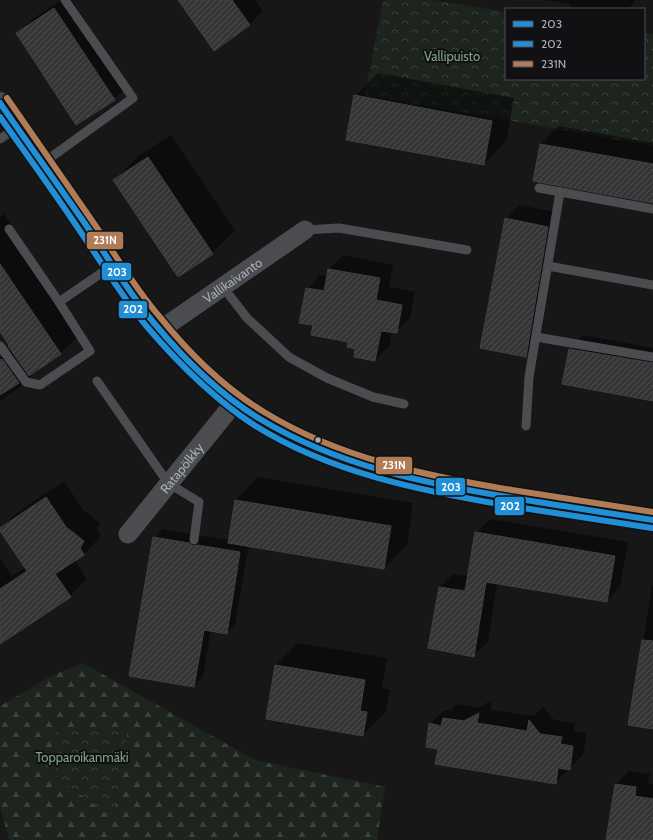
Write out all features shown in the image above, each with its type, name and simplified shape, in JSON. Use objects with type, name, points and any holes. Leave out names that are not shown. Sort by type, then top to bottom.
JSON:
[{"type":"main road","points":[[0,103],[9,133],[43,164],[139,303],[160,330],[201,372],[235,402],[261,419],[296,438],[369,468],[458,489],[653,520]]},
{"type":"street","name":"Vallikaivanto","points":[[160,330],[305,230]]},
{"type":"street","name":"Ratapölkky","points":[[128,534],[235,402]]},
{"type":"lane","points":[[43,164],[133,98],[65,0]]},
{"type":"lane","points":[[539,188],[653,209]]},
{"type":"lane","points":[[526,426],[529,377],[560,192]]},
{"type":"lane","points":[[305,230],[339,228],[467,250]]},
{"type":"lane","points":[[1,349],[26,382],[40,385],[90,351],[59,302],[9,229]]},
{"type":"lane","points":[[59,302],[113,265]]},
{"type":"lane","points":[[548,266],[653,284]]},
{"type":"lane","points":[[223,287],[247,318],[289,357],[328,378],[373,397],[404,404]]},
{"type":"lane","points":[[536,337],[653,357]]},
{"type":"lane","points":[[97,381],[168,483],[199,502],[194,540]]},
{"type":"green space","name":"Vallipuisto","points":[[383,0],[432,0],[505,12],[505,80],[645,80],[645,32],[653,34],[653,146],[365,95]]},
{"type":"green space","name":"Topparoikanmäki","points":[[83,663],[255,760],[385,787],[377,840],[9,840],[0,806],[0,706],[53,675]]},
{"type":"green space","points":[[124,726],[128,730],[116,800],[115,816],[106,814],[58,778],[56,767],[63,765],[63,756],[53,745],[53,736],[58,728],[67,727],[85,731]]},
{"type":"building","points":[[178,0],[232,0],[250,25],[214,51]]},
{"type":"building","points":[[54,8],[115,100],[76,125],[16,33]]},
{"type":"building","points":[[354,95],[492,121],[484,165],[346,140]]},
{"type":"building","points":[[540,144],[653,164],[653,203],[533,181]]},
{"type":"building","points":[[148,157],[213,254],[178,277],[113,180]]},
{"type":"building","points":[[505,218],[548,227],[526,357],[480,348]]},
{"type":"building","points":[[0,264],[61,354],[29,376],[0,332]]},
{"type":"building","points":[[328,269],[380,278],[376,300],[402,305],[397,333],[381,331],[375,361],[354,357],[355,349],[347,347],[348,342],[311,335],[313,325],[299,323],[306,288],[324,291]]},
{"type":"building","points":[[569,349],[653,363],[653,401],[562,384]]},
{"type":"building","points":[[2,359],[19,383],[0,395],[0,360]]},
{"type":"building","points":[[46,497],[66,527],[84,541],[80,548],[84,555],[55,574],[71,597],[0,644],[0,589],[27,571],[0,531],[0,528]]},
{"type":"building","points":[[235,500],[391,526],[384,569],[228,543]]},
{"type":"building","points":[[475,532],[615,556],[607,602],[486,582],[474,657],[428,648],[439,587],[465,591]]},
{"type":"building","points":[[153,537],[189,543],[193,546],[197,545],[240,552],[227,634],[204,630],[194,687],[129,676]]},
{"type":"building","points":[[642,640],[653,641],[653,729],[628,725]]},
{"type":"building","points":[[275,665],[365,680],[360,711],[367,712],[363,736],[266,719]]},
{"type":"building","points":[[479,713],[477,723],[527,731],[529,720],[540,734],[562,737],[560,744],[573,746],[570,770],[558,768],[556,784],[435,764],[438,749],[426,747],[429,723],[441,726],[443,718],[464,721]]},
{"type":"building","points":[[615,784],[636,787],[635,796],[653,799],[653,840],[606,840]]},
{"type":"transit line","name":"231N","points":[[7,98],[150,305],[194,356],[221,381],[264,412],[322,442],[384,463],[480,485],[653,512]]},
{"type":"transit line","name":"203","points":[[0,103],[88,228],[128,288],[154,323],[203,376],[231,399],[260,419],[320,449],[384,471],[481,493],[653,520]]},
{"type":"transit line","name":"202","points":[[0,117],[122,294],[148,328],[172,355],[211,392],[254,425],[283,442],[314,456],[345,468],[378,478],[444,494],[652,528]]}]
